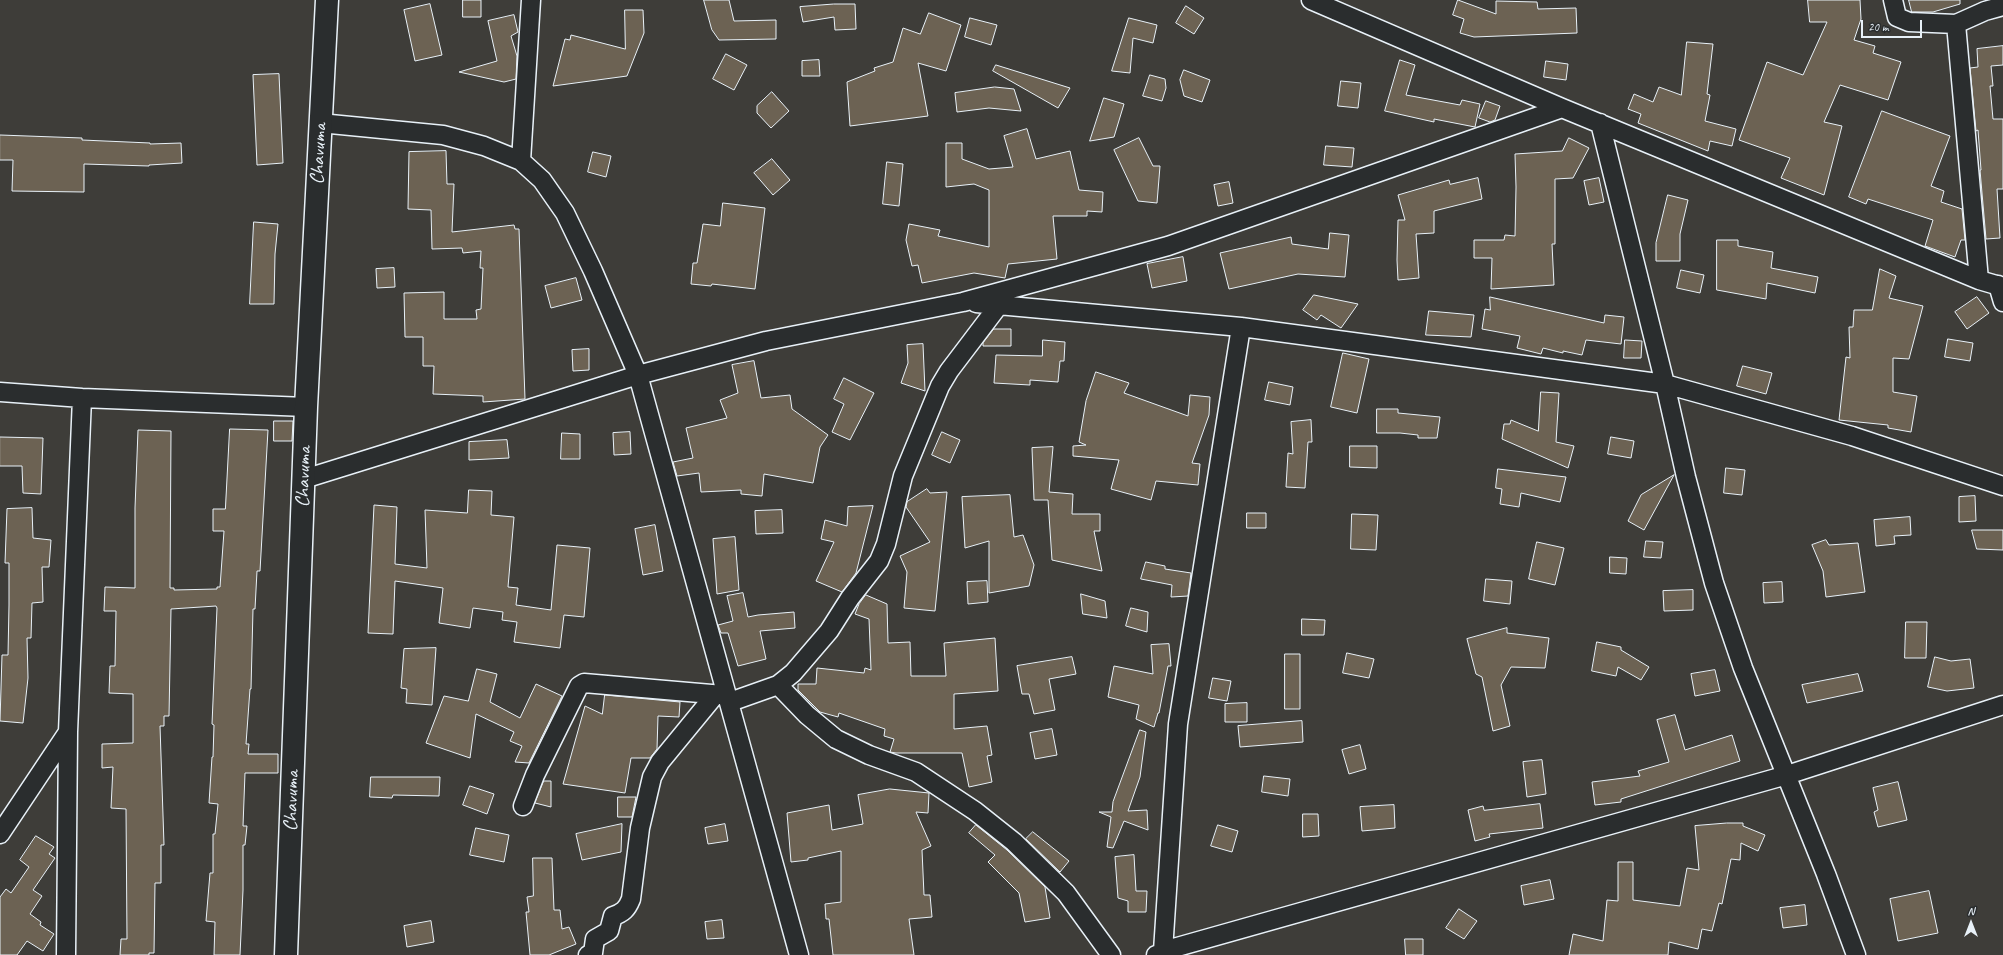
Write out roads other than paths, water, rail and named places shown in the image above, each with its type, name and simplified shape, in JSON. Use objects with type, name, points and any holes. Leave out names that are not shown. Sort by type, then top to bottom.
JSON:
[{"type":"street","name":"Chavuma","points":[[286,955],[306,407],[327,0]]},
{"type":"street","points":[[521,161],[531,0]]},
{"type":"street","points":[[1311,0],[1562,108],[1979,280],[2001,286],[2003,302]]},
{"type":"street","points":[[1893,0],[1897,17],[1909,22],[1956,24],[1985,11],[2003,6]]},
{"type":"street","points":[[1956,24],[1979,280]]},
{"type":"street","points":[[304,479],[638,375],[766,341],[963,302],[1168,246],[1562,108]]},
{"type":"street","points":[[320,123],[442,136],[484,146],[521,161],[542,180],[565,214],[593,271],[638,375],[724,697],[799,955]]},
{"type":"street","points":[[1600,123],[1665,384],[1686,477],[1714,583],[1743,668],[1826,874],[1856,955]]},
{"type":"street","points":[[963,302],[1241,327],[1665,384],[1852,436],[2003,486]]},
{"type":"street","points":[[524,806],[535,775],[579,686],[584,683],[724,697],[778,685],[811,654],[850,598],[879,561],[886,544],[903,476],[940,386],[949,371],[999,305]]},
{"type":"street","points":[[1241,327],[1178,724],[1162,953],[1787,775],[2003,705]]},
{"type":"street","points":[[0,392],[82,398],[306,407]]},
{"type":"street","points":[[66,955],[68,732],[82,398]]},
{"type":"street","points":[[778,685],[807,715],[836,739],[869,755],[916,772],[975,811],[1014,842],[1066,893],[1111,955]]},
{"type":"street","points":[[588,955],[593,953],[594,939],[609,931],[613,916],[622,914],[627,908],[631,899],[640,828],[652,777],[660,762],[724,697]]},
{"type":"street","points":[[0,834],[68,732]]}]
